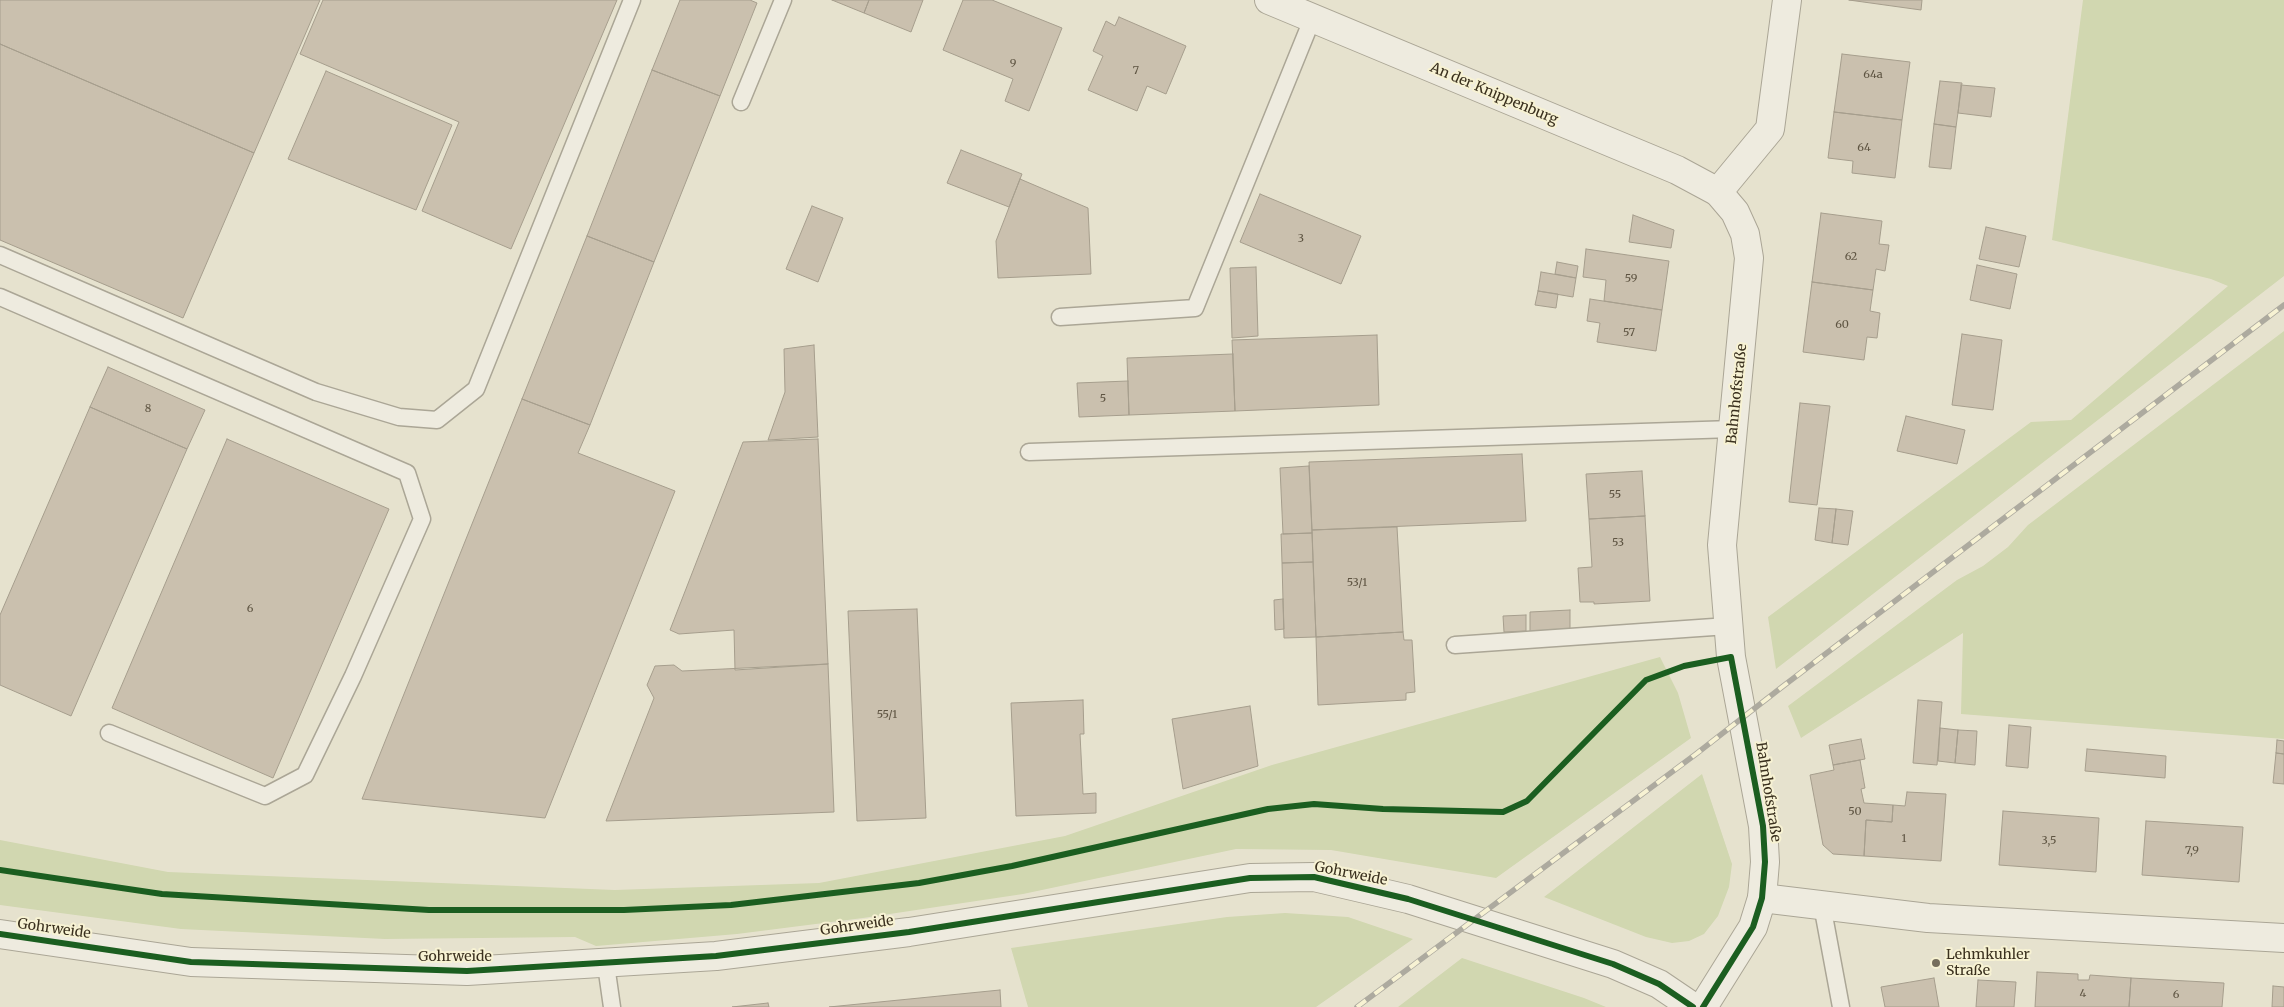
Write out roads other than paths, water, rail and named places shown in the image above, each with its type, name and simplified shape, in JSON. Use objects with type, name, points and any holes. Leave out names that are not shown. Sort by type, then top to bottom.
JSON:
[{"type":"street","points":[[1718,192],[1770,129],[1787,0]]},
{"type":"street","name":"An der Knippenburg","points":[[1273,1],[1677,170],[1718,192]]},
{"type":"street","name":"Bahnhofstraße","points":[[1703,1007],[1753,927],[1762,898],[1765,862],[1763,826],[1736,685],[1728,626],[1722,545],[1749,258],[1745,234],[1735,212],[1718,192]]},
{"type":"street","name":"Gohrweide","points":[[0,934],[191,962],[467,971],[716,956],[828,943],[1250,878],[1314,877],[1408,899],[1613,964],[1659,984],[1693,1007]]},
{"type":"street","points":[[1762,898],[1928,918],[2284,938]]},
{"type":"lane","points":[[0,255],[316,392],[399,417],[437,420],[476,389],[632,0]]},
{"type":"lane","points":[[741,102],[783,0]]},
{"type":"lane","points":[[1060,317],[1195,308],[1313,17]]},
{"type":"lane","points":[[0,297],[407,473],[422,519],[353,676],[306,775],[265,796],[110,733]]},
{"type":"lane","points":[[1029,452],[1733,429]]},
{"type":"lane","points":[[1455,645],[1728,626]]},
{"type":"lane","points":[[1822,906],[1841,1007]]},
{"type":"lane","points":[[606,964],[612,1007]]},
{"type":"railway","points":[[1357,1007],[1696,754],[2284,305]]},
{"type":"place","name":"Lehmkuhler Straße","points":[[1936,963]]}]
